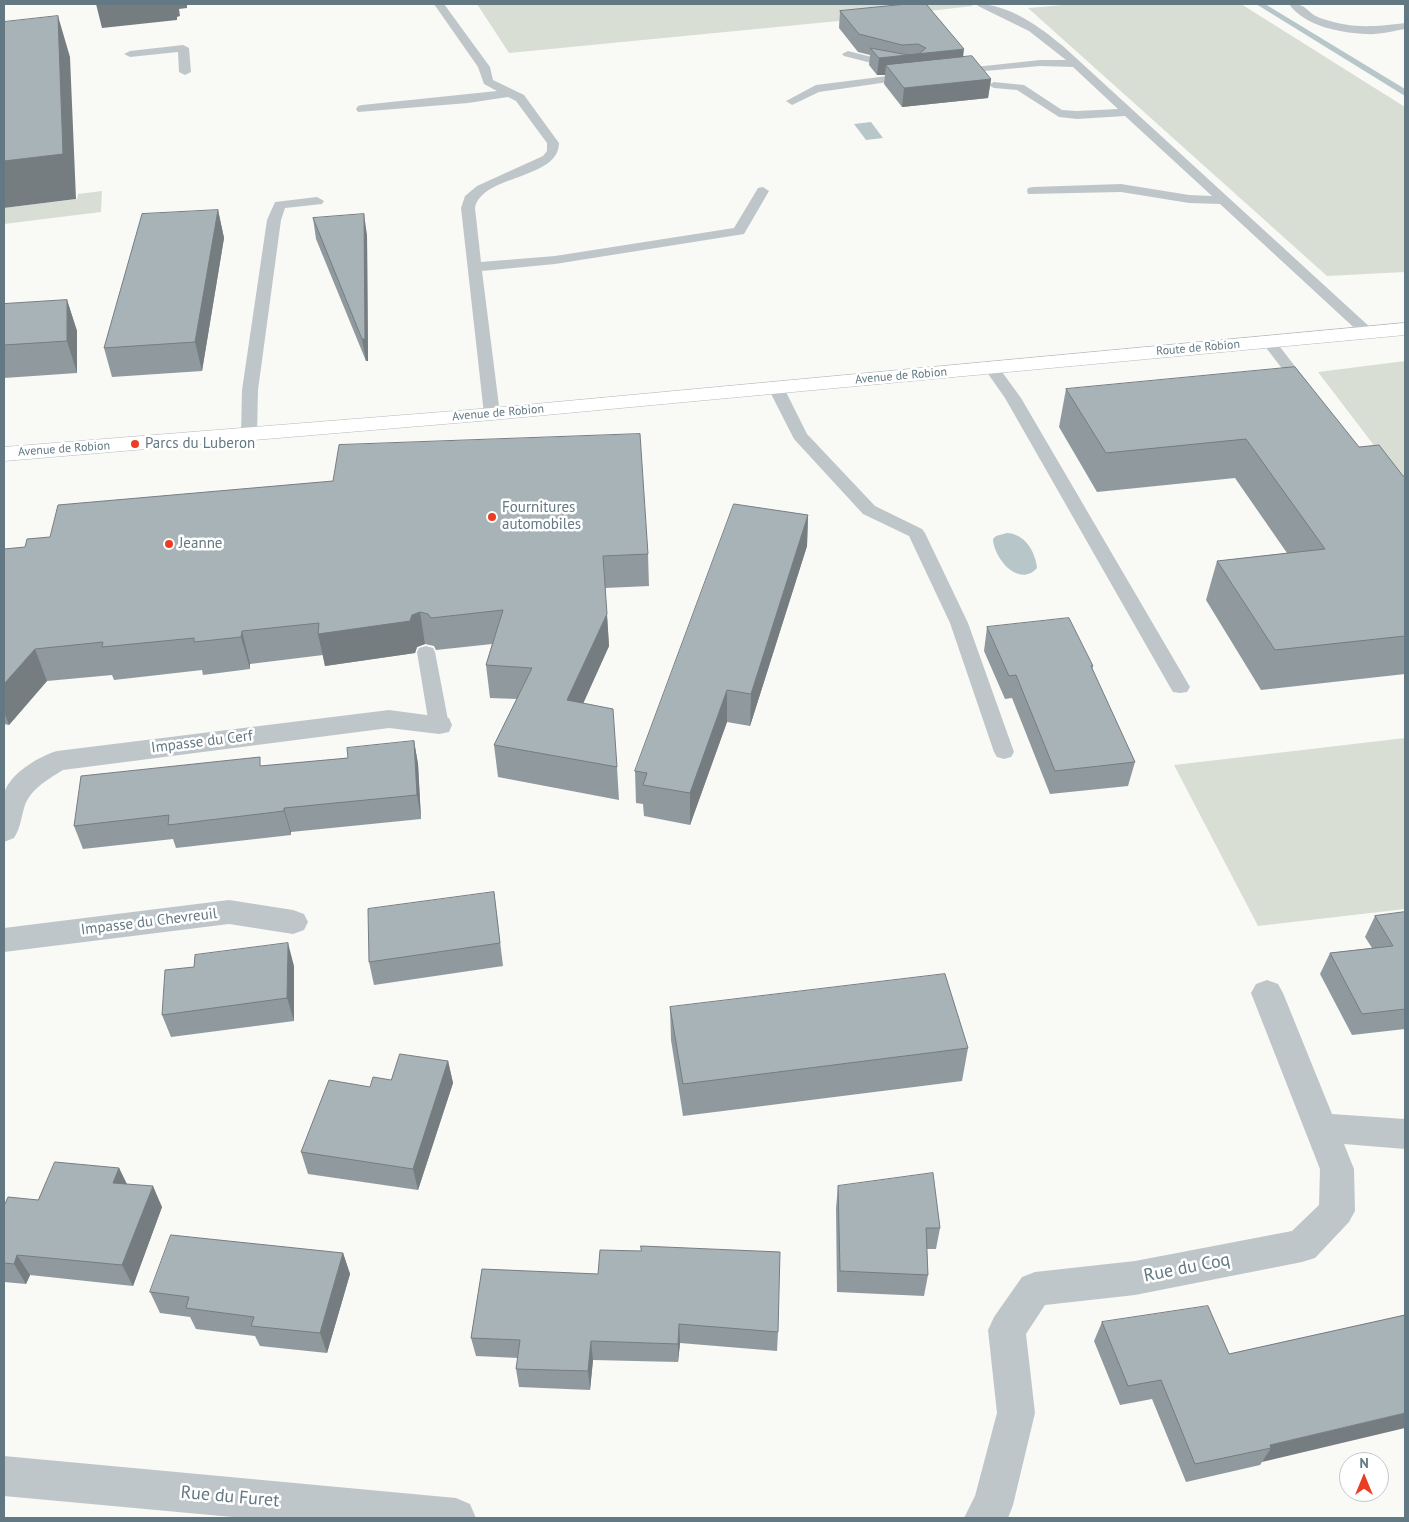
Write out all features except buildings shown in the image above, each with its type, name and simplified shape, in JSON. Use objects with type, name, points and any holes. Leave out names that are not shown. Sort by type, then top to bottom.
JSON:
[{"type":"main road","name":"Route de Robion","points":[[992,368],[1405,329]]},
{"type":"main road","name":"Avenue de Robion","points":[[4,454],[492,414],[992,368]]},
{"type":"street","name":"Impasse du Cerf","points":[[4,826],[11,804],[30,777],[57,761],[389,719],[439,725]]},
{"type":"street","name":"Impasse du Chevreuil","points":[[4,940],[229,912],[293,922]]},
{"type":"street","name":"Rue du Coq","points":[[984,1518],[993,1505],[1016,1413],[1006,1330],[1035,1289],[1135,1278],[1302,1246],[1337,1211],[1337,1170],[1267,993]]},
{"type":"street","points":[[1320,1128],[1405,1134]]},
{"type":"street","name":"Rue du Furet","points":[[4,1476],[456,1518]]},
{"type":"lane","points":[[439,4],[484,67],[488,82],[520,98],[552,142],[553,152],[547,159],[482,189],[470,199],[468,208],[492,414]]},
{"type":"lane","points":[[982,4],[1015,18],[1044,36],[1060,49],[1367,332]]},
{"type":"lane","points":[[1294,4],[1313,19],[1340,27],[1368,31],[1405,26]]},
{"type":"lane","points":[[130,54],[183,48],[185,72]]},
{"type":"lane","points":[[1060,49],[947,68],[1040,63],[1076,64]]},
{"type":"lane","points":[[848,54],[900,68],[919,65]]},
{"type":"lane","points":[[792,101],[816,89],[927,75]]},
{"type":"lane","points":[[994,85],[1020,87],[1059,113],[1077,115],[1129,112]]},
{"type":"lane","points":[[362,109],[468,100],[510,93]]},
{"type":"lane","points":[[1033,191],[1121,188],[1189,199],[1224,200]]},
{"type":"lane","points":[[475,268],[555,260],[738,231],[763,191]]},
{"type":"lane","points":[[249,435],[250,390],[274,220],[280,205],[317,201]]},
{"type":"lane","points":[[1269,342],[1316,403]]},
{"type":"lane","points":[[992,368],[1013,398],[1180,687]]},
{"type":"lane","points":[[776,388],[800,436],[869,510],[916,533],[959,623],[1004,752]]},
{"type":"lane","points":[[426,652],[439,725]]},
{"type":"shaded area","points":[[477,4],[971,4],[973,6],[509,53]]},
{"type":"shaded area","points":[[1075,4],[1241,4],[1405,107],[1405,272],[1327,276],[1028,8]]},
{"type":"shaded area","points":[[871,122],[883,138],[866,140],[854,124]]},
{"type":"shaded area","points":[[102,191],[101,212],[4,224],[4,208],[77,199],[78,194]]},
{"type":"shaded area","points":[[1405,361],[1405,486],[1318,372]]},
{"type":"shaded area","points":[[1007,533],[1019,536],[1028,544],[1037,568],[1030,573],[1023,575],[1015,573],[998,555],[993,539],[996,536]]},
{"type":"shaded area","points":[[1405,738],[1405,909],[1258,926],[1174,765]]},
{"type":"waterway","points":[[1260,4],[1405,93]]},
{"type":"place","name":"Parcs du Luberon","points":[[135,444]]},
{"type":"place","name":"Fournitures automobiles","points":[[492,517]]},
{"type":"place","name":"Jeanne","points":[[169,544]]}]
